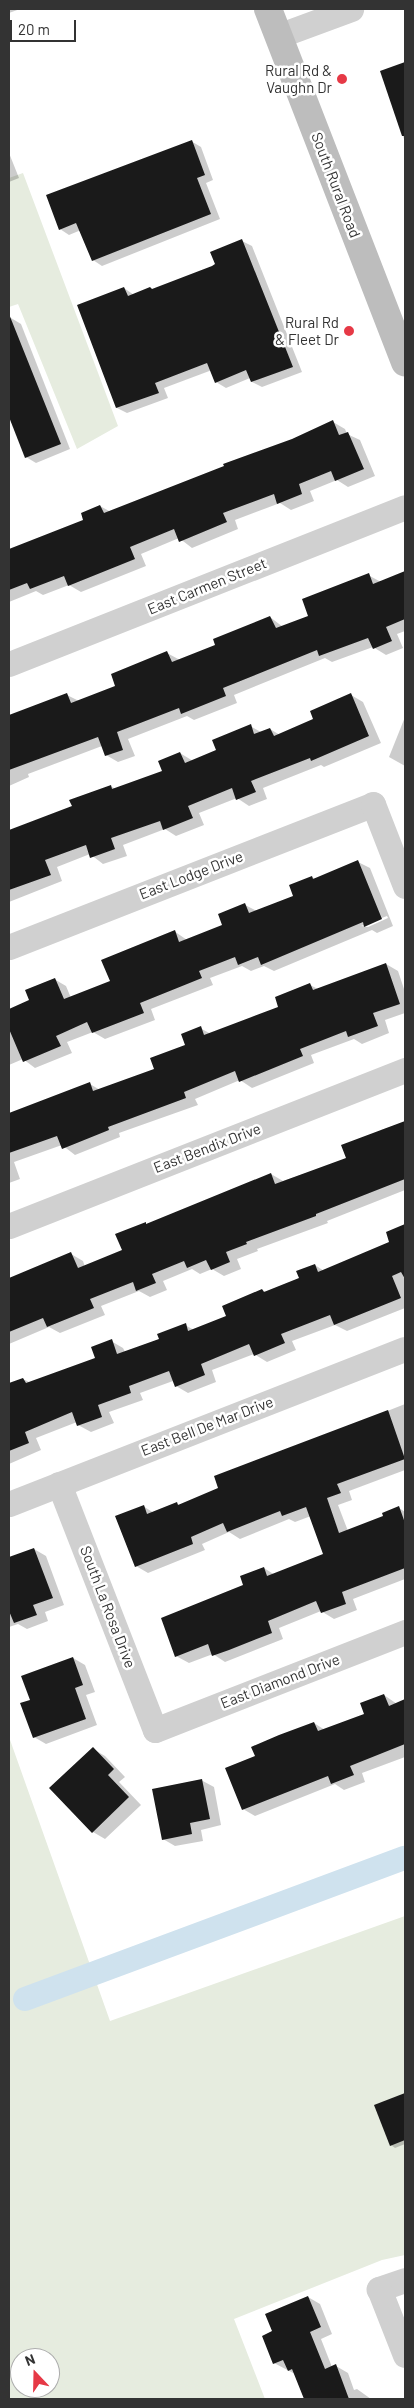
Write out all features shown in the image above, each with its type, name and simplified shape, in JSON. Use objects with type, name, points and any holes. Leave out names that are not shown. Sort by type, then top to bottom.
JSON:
[{"type":"main road","name":"South Rural Road","points":[[268,9],[405,362]]},
{"type":"street","points":[[278,36],[351,9]]},
{"type":"street","name":"East Carmen Street","points":[[9,664],[405,507]]},
{"type":"street","name":"East Lodge Drive","points":[[9,947],[373,804],[405,886]]},
{"type":"street","name":"East Bendix Drive","points":[[9,1226],[405,1070]]},
{"type":"street","name":"East Bell De Mar Drive","points":[[9,1504],[405,1349]]},
{"type":"street","name":"South La Rosa Drive","points":[[59,1484],[156,1730]]},
{"type":"street","name":"East Diamond Drive","points":[[156,1730],[405,1632]]},
{"type":"street","points":[[405,2280],[380,2289],[405,2356]]},
{"type":"shaded area","points":[[23,173],[118,426],[77,449],[18,304],[9,307],[9,178]]},
{"type":"shaded area","points":[[9,1737],[110,2021],[405,1916],[405,2255],[382,2260],[234,2319],[265,2399],[9,2399]]},
{"type":"building","points":[[405,62],[405,136],[402,136],[380,71]]},
{"type":"building","points":[[192,140],[205,175],[197,178],[211,214],[92,261],[76,223],[59,230],[46,195]]},
{"type":"building","points":[[242,239],[293,367],[251,382],[246,370],[215,383],[207,363],[155,383],[159,393],[116,408],[77,305],[124,287],[128,296],[212,266],[215,264],[210,252]]},
{"type":"building","points":[[9,314],[61,444],[25,458],[9,417]]},
{"type":"building","points":[[333,420],[339,435],[348,432],[364,469],[335,481],[331,471],[299,484],[302,494],[277,504],[274,494],[223,513],[227,522],[179,542],[174,529],[130,547],[135,559],[68,586],[64,576],[30,589],[27,583],[9,590],[9,549],[83,520],[81,513],[100,505],[104,513],[224,466],[223,464],[292,439]]},
{"type":"building","points":[[405,571],[405,619],[386,627],[392,641],[373,649],[368,638],[319,656],[317,650],[223,688],[226,696],[181,714],[179,708],[117,732],[123,750],[105,756],[98,737],[9,770],[9,715],[67,693],[71,703],[115,686],[111,674],[167,651],[172,662],[215,645],[213,639],[270,616],[276,628],[308,616],[302,599],[369,573],[373,584]]},
{"type":"building","points":[[351,693],[369,736],[311,761],[310,758],[251,781],[256,792],[236,800],[232,788],[188,806],[193,818],[163,830],[160,821],[111,838],[115,849],[90,858],[86,845],[45,860],[51,875],[9,890],[9,830],[72,806],[69,800],[111,785],[112,789],[162,771],[158,761],[180,752],[185,763],[216,750],[212,740],[251,724],[254,734],[270,728],[274,736],[313,719],[310,711]]},
{"type":"building","points":[[358,860],[382,919],[364,927],[363,922],[261,965],[258,957],[238,965],[235,957],[199,971],[202,978],[140,1003],[144,1013],[92,1033],[87,1022],[56,1036],[61,1046],[23,1062],[9,1029],[9,1009],[29,1000],[25,990],[55,978],[64,999],[110,981],[101,960],[175,930],[179,942],[222,925],[218,914],[245,903],[249,913],[293,896],[289,885],[312,876],[313,879]]},
{"type":"building","points":[[386,963],[400,1004],[373,1013],[378,1026],[348,1037],[346,1031],[300,1049],[303,1056],[239,1082],[235,1071],[184,1092],[186,1098],[108,1127],[109,1130],[62,1149],[57,1136],[9,1153],[9,1113],[90,1082],[93,1091],[154,1069],[150,1058],[185,1045],[181,1034],[201,1026],[204,1035],[278,1007],[275,997],[310,983],[313,990]]},
{"type":"building","points":[[405,1121],[405,1179],[316,1214],[316,1216],[246,1242],[247,1244],[226,1252],[230,1262],[211,1270],[206,1260],[187,1268],[184,1261],[152,1274],[156,1283],[136,1291],[133,1282],[90,1299],[94,1308],[47,1327],[43,1318],[9,1332],[9,1278],[71,1252],[78,1268],[122,1250],[115,1234],[146,1222],[146,1224],[271,1173],[275,1184],[346,1158],[341,1145]]},
{"type":"building","points":[[405,1224],[405,1279],[401,1272],[392,1276],[401,1298],[334,1325],[330,1315],[281,1334],[285,1343],[254,1356],[249,1344],[201,1364],[205,1375],[175,1387],[169,1371],[129,1386],[131,1393],[98,1405],[102,1417],[77,1426],[72,1412],[25,1432],[29,1443],[9,1451],[9,1383],[23,1378],[26,1383],[95,1358],[91,1347],[112,1339],[117,1354],[159,1339],[157,1334],[186,1323],[188,1331],[226,1316],[222,1306],[262,1289],[264,1292],[299,1278],[296,1271],[315,1264],[318,1272],[389,1242],[386,1232]]},
{"type":"building","points":[[388,1410],[405,1459],[337,1484],[341,1493],[327,1498],[339,1533],[383,1516],[382,1513],[399,1506],[405,1523],[405,1568],[342,1592],[346,1604],[321,1613],[316,1601],[268,1621],[272,1633],[229,1650],[212,1656],[208,1644],[175,1657],[161,1618],[243,1585],[240,1576],[264,1567],[267,1576],[323,1554],[306,1507],[282,1516],[280,1511],[227,1532],[223,1523],[191,1537],[193,1544],[135,1567],[115,1516],[144,1505],[147,1514],[177,1502],[178,1505],[218,1488],[214,1476]]},
{"type":"building","points":[[34,1548],[53,1598],[33,1605],[37,1615],[14,1623],[9,1611],[9,1557]]},
{"type":"building","points":[[73,1657],[83,1685],[75,1688],[86,1719],[33,1738],[20,1703],[30,1700],[21,1676]]},
{"type":"building","points":[[384,1694],[389,1706],[405,1699],[405,1744],[350,1766],[354,1775],[331,1784],[328,1776],[242,1810],[225,1768],[255,1756],[251,1747],[279,1735],[314,1722],[318,1731],[364,1714],[360,1703]]},
{"type":"building","points":[[93,1747],[114,1769],[108,1775],[129,1797],[92,1833],[49,1788]]},
{"type":"building","points":[[202,1779],[210,1819],[190,1823],[192,1834],[162,1840],[152,1789]]},
{"type":"building","points":[[405,2093],[405,2140],[390,2146],[374,2105]]},
{"type":"building","points":[[308,2296],[321,2327],[310,2332],[325,2369],[336,2364],[349,2399],[304,2399],[292,2369],[288,2371],[283,2360],[273,2364],[262,2336],[272,2331],[265,2314]]},
{"type":"waterway","points":[[25,1999],[405,1858]]},
{"type":"place","name":"Rural Rd & Vaughn Dr","points":[[342,79]]},
{"type":"place","name":"Rural Rd & Fleet Dr","points":[[349,331]]}]
